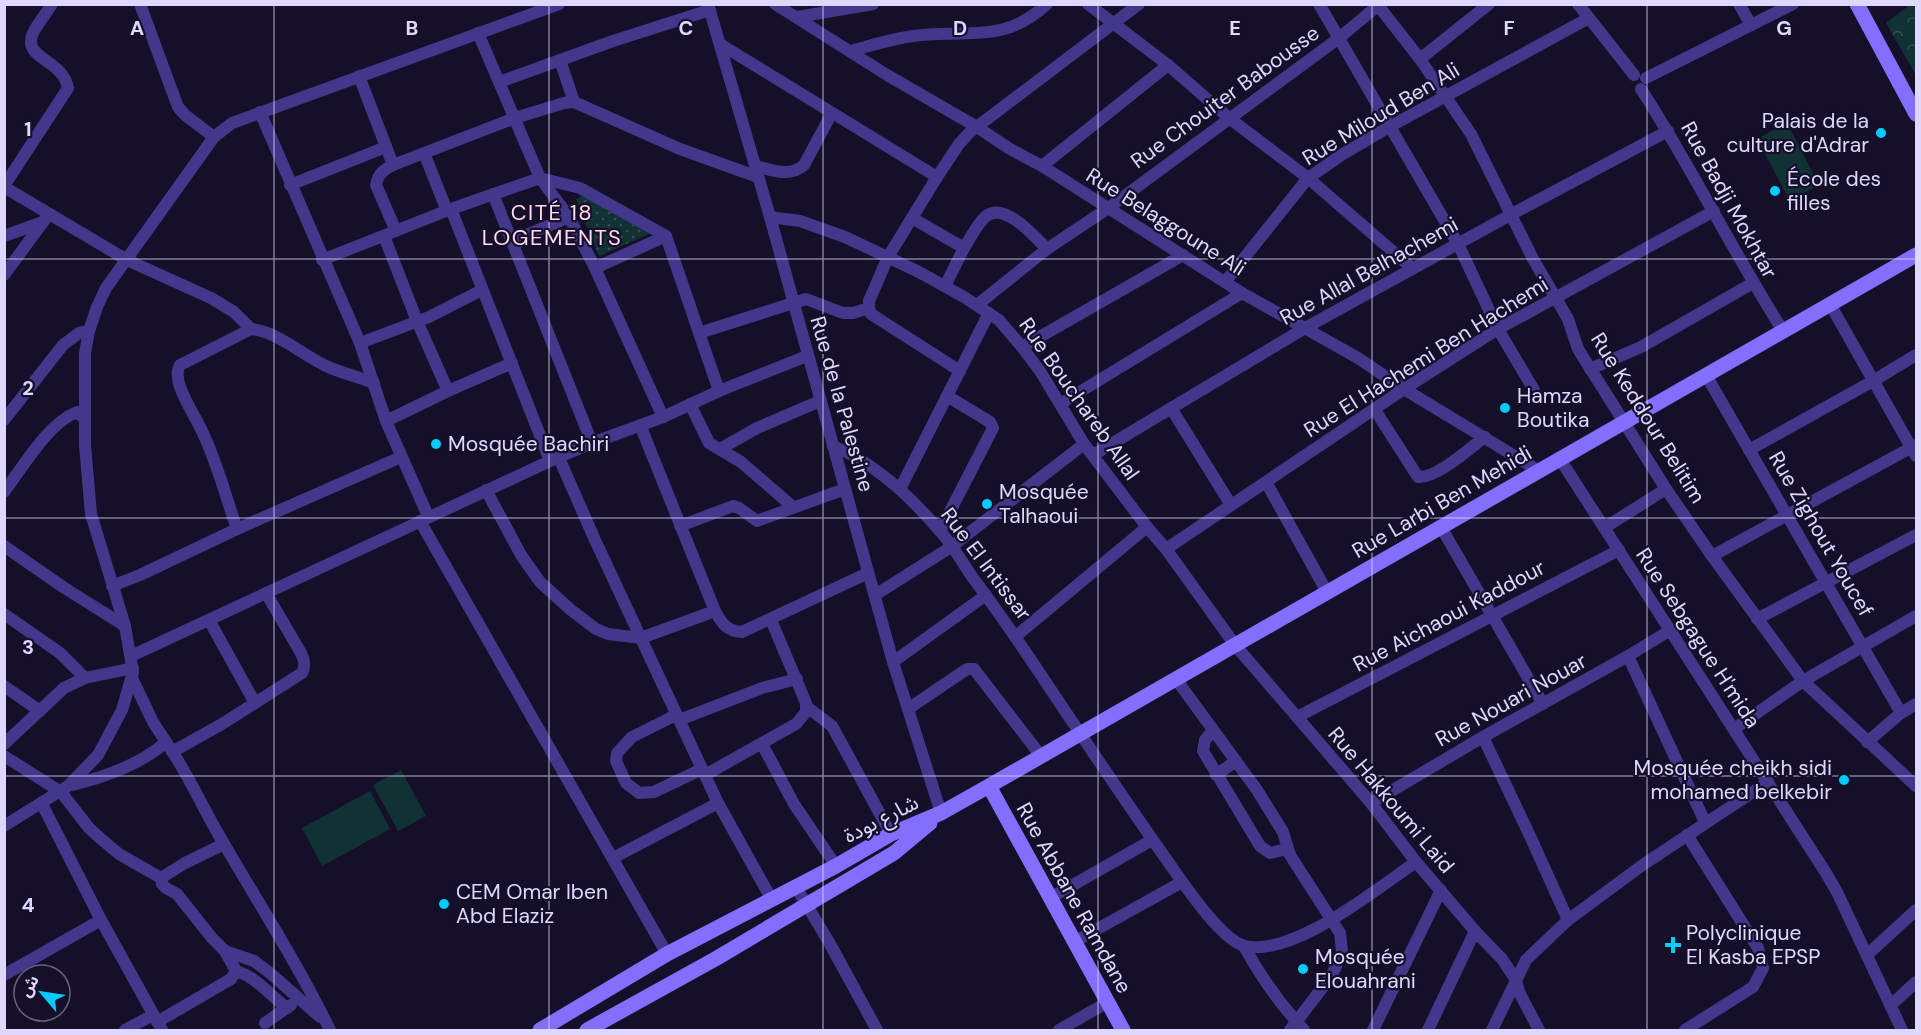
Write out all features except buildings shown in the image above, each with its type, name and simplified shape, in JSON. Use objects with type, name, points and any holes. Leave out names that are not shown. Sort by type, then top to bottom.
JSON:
[{"type":"street","points":[[52,4],[33,34],[31,44],[33,50],[63,72],[68,88],[4,187],[46,218],[127,260],[212,298],[234,312],[251,329]]},
{"type":"street","points":[[140,4],[178,107],[214,137]]},
{"type":"street","points":[[328,1026],[153,722],[131,662],[125,626],[91,514],[85,445],[84,366],[89,331],[101,297],[214,137],[232,123],[559,4]]},
{"type":"street","name":"Rue Belaggoune Ali","points":[[775,4],[1010,149],[1042,166],[1242,293],[1358,358],[1404,389],[1539,471]]},
{"type":"street","points":[[797,17],[830,8],[873,4]]},
{"type":"street","points":[[850,51],[920,35],[996,33],[1028,20],[1047,4]]},
{"type":"street","points":[[1088,4],[1168,65],[1229,118],[1308,178],[1412,268]]},
{"type":"street","points":[[960,371],[876,318],[869,308],[869,301],[888,257],[959,144],[977,127],[1139,4]]},
{"type":"street","points":[[1319,4],[1458,244],[1498,329],[1534,390]]},
{"type":"street","points":[[1420,59],[1489,4]]},
{"type":"street","name":"Rue Badji Mokhtar","points":[[1578,4],[1640,80],[1753,284],[1783,331]]},
{"type":"street","points":[[1739,4],[1752,25]]},
{"type":"street","points":[[1640,80],[1793,4]]},
{"type":"street","points":[[1857,4],[1915,107]]},
{"type":"street","name":"Rue Chouiter Babousse","points":[[977,305],[1047,249],[1107,209],[1339,38],[1378,5]]},
{"type":"street","name":"Rue Keddour Belitim","points":[[1378,5],[1420,59],[1471,134],[1572,328],[1576,346],[1666,489],[1712,556],[1803,681],[1917,786]]},
{"type":"street","points":[[499,82],[709,7]]},
{"type":"street","name":"Rue de la Palestine","points":[[709,7],[770,217],[893,662],[941,813]]},
{"type":"street","name":"Rue Miloud Ben Ali","points":[[1225,282],[1308,178],[1389,127],[1589,18]]},
{"type":"street","points":[[478,33],[540,178],[569,217],[595,268],[663,417]]},
{"type":"street","points":[[720,44],[937,177]]},
{"type":"street","points":[[560,60],[574,102]]},
{"type":"street","points":[[1042,166],[1168,65]]},
{"type":"street","points":[[359,76],[393,165]]},
{"type":"street","points":[[448,390],[417,321],[376,185],[377,178],[384,170],[515,118],[574,102],[680,149],[756,172],[796,171],[804,165],[832,113]]},
{"type":"street","points":[[260,112],[360,344],[386,421],[424,518],[667,954]]},
{"type":"street","name":"Rue Allal Belhachemi","points":[[1093,454],[1305,328],[1668,131]]},
{"type":"street","points":[[290,185],[386,147]]},
{"type":"street","points":[[424,153],[554,459],[595,540],[718,803],[772,900]]},
{"type":"street","points":[[322,260],[449,210],[540,178],[580,188],[666,236],[719,391]]},
{"type":"street","points":[[493,194],[592,443]]},
{"type":"street","name":"Rue El Hachemi Ben Hachemi","points":[[1166,549],[1404,389],[1498,329],[1714,211]]},
{"type":"street","points":[[945,286],[964,248],[986,216],[999,212],[1004,213],[1026,227],[1047,249]]},
{"type":"street","points":[[512,241],[569,217]]},
{"type":"street","name":"Rue Bouchareb Allal","points":[[770,217],[800,221],[845,237],[945,286],[999,320],[1022,346],[1084,444],[1166,549],[1235,645]]},
{"type":"street","points":[[4,236],[46,218]]},
{"type":"street","points":[[4,275],[46,218]]},
{"type":"street","points":[[912,218],[964,248]]},
{"type":"street","points":[[595,268],[666,236]]},
{"type":"street","points":[[1022,346],[1183,255]]},
{"type":"street","name":"Rue Larbi Ben Mehidi","points":[[941,813],[1917,255]]},
{"type":"street","points":[[1590,369],[1641,347],[1753,284]]},
{"type":"street","points":[[360,344],[417,321],[482,290]]},
{"type":"street","points":[[1060,404],[1242,293]]},
{"type":"street","points":[[699,333],[793,302],[810,299],[843,313],[853,313],[869,308]]},
{"type":"street","points":[[1712,556],[1915,450],[1830,304]]},
{"type":"street","points":[[900,489],[989,313]]},
{"type":"street","points":[[237,529],[213,455],[181,391],[178,371],[180,365],[251,329],[260,330],[280,339],[326,366],[374,383]]},
{"type":"street","points":[[4,420],[63,345],[79,333],[89,331]]},
{"type":"street","points":[[1749,450],[1917,355]]},
{"type":"street","points":[[4,744],[64,688],[131,662],[209,620],[554,459],[663,417],[719,391],[807,356]]},
{"type":"street","points":[[386,421],[448,390],[512,363]]},
{"type":"street","name":"Rue Zighout Youcef","points":[[1706,375],[1901,712]]},
{"type":"street","points":[[940,531],[993,428],[990,422],[947,396]]},
{"type":"street","points":[[720,449],[757,429],[820,401]]},
{"type":"street","points":[[690,404],[709,443],[741,462],[793,507]]},
{"type":"street","points":[[1171,408],[1231,505]]},
{"type":"street","points":[[1375,410],[1418,477],[1426,478],[1436,473],[1485,437]]},
{"type":"street","points":[[4,492],[47,435],[60,423],[77,412],[85,419]]},
{"type":"street","points":[[640,425],[722,624],[734,631],[742,632],[868,573]]},
{"type":"street","points":[[875,595],[951,547],[1084,444]]},
{"type":"street","name":"Rue El Intissar","points":[[833,446],[856,455],[900,489],[940,531],[1182,882],[1218,928],[1244,946]]},
{"type":"street","points":[[112,586],[401,457]]},
{"type":"street","name":"Rue Sebgague H'mida","points":[[1560,459],[1827,873],[1902,1030]]},
{"type":"street","points":[[1266,482],[1328,592]]},
{"type":"street","points":[[680,526],[733,506],[758,521],[846,489]]},
{"type":"street","points":[[1604,528],[1666,489]]},
{"type":"street","points":[[486,490],[521,555],[540,582],[596,629],[608,634],[641,638],[715,611]]},
{"type":"street","points":[[1015,637],[1147,527]]},
{"type":"street","points":[[1441,527],[1543,704]]},
{"type":"street","points":[[1757,619],[1917,535]]},
{"type":"street","points":[[4,546],[125,626]]},
{"type":"street","name":"Rue Aichaoui Kaddour","points":[[1297,717],[1619,550]]},
{"type":"street","points":[[65,789],[101,777],[153,752],[169,747],[255,703],[302,673],[305,668],[301,653],[266,593]]},
{"type":"street","points":[[893,662],[986,595]]},
{"type":"street","points":[[4,614],[60,653],[86,678]]},
{"type":"street","points":[[1734,729],[1803,681],[1917,616]]},
{"type":"street","points":[[209,620],[255,703]]},
{"type":"street","points":[[771,620],[807,707],[832,726],[891,834]]},
{"type":"street","name":"Rue Nouari Nouar","points":[[1371,803],[1483,737],[1628,657],[1669,631]]},
{"type":"street","name":"Rue Hakkoumi Laid","points":[[1235,645],[1371,803],[1416,862],[1502,959],[1516,980],[1519,992],[1539,1030]]},
{"type":"street","points":[[1628,657],[1705,822]]},
{"type":"street","points":[[4,826],[65,789],[98,755],[122,710],[131,662]]},
{"type":"street","points":[[908,709],[968,669],[974,669],[1041,756]]},
{"type":"street","points":[[797,679],[762,688],[677,717],[632,737],[621,747],[616,761],[626,783],[634,790],[639,794],[654,792],[762,744],[796,724],[807,707]]},
{"type":"street","points":[[1176,679],[1257,790],[1282,832],[1287,849],[1340,933],[1342,952],[1332,975],[1297,1028],[1244,946]]},
{"type":"street","points":[[4,686],[40,711]]},
{"type":"street","points":[[1867,742],[1901,712],[1917,704]]},
{"type":"street","points":[[1213,730],[1205,740],[1203,751],[1260,846],[1270,853],[1287,849]]},
{"type":"street","points":[[1483,737],[1568,920]]},
{"type":"street","points":[[762,744],[794,804],[836,866]]},
{"type":"street","points":[[4,756],[65,789],[89,828],[119,854],[161,878],[166,888],[177,894],[225,951],[236,971],[255,980],[287,1008]]},
{"type":"street","points":[[1216,774],[1236,761]]},
{"type":"street","points":[[1492,1030],[1526,960],[1534,950],[1568,920],[1705,822],[1768,782]]},
{"type":"street","name":"Rue Abbane Ramdane","points":[[989,786],[1123,1030]]},
{"type":"street","points":[[613,858],[718,803]]},
{"type":"street","points":[[42,804],[100,920],[157,1022]]},
{"type":"street","name":"شارع بودة","points":[[540,1030],[667,954],[836,866],[891,834],[941,813]]},
{"type":"street","name":"شارع بودة","points":[[587,1030],[894,853],[941,813]]},
{"type":"street","points":[[1685,1030],[1753,987],[1763,968],[1758,948],[1687,835]]},
{"type":"street","points":[[1050,898],[1152,840]]},
{"type":"street","points":[[161,878],[185,863],[224,844]]},
{"type":"street","points":[[1244,946],[1276,945],[1300,937],[1331,920],[1416,862]]},
{"type":"street","points":[[1074,942],[1182,882]]},
{"type":"street","points":[[795,887],[877,1030]]},
{"type":"street","points":[[1373,1030],[1441,890]]},
{"type":"street","points":[[1867,955],[1917,910]]},
{"type":"street","points":[[4,975],[100,920]]},
{"type":"street","points":[[1428,1030],[1475,931]]},
{"type":"street","points":[[225,951],[254,961],[300,999],[328,1026]]},
{"type":"street","points":[[125,1030],[157,1022],[231,979],[236,971]]},
{"type":"street","points":[[1891,1005],[1917,982]]},
{"type":"street","points":[[265,1023],[300,999]]},
{"type":"street","points":[[1059,1030],[1108,1002]]},
{"type":"green space","points":[[1911,4],[1916,5],[1916,75],[1886,23]]},
{"type":"green space","points":[[1787,123],[1819,185],[1790,201],[1757,139]]},
{"type":"green space","points":[[586,194],[649,234],[599,256],[576,199]]},
{"type":"green space","points":[[401,770],[426,816],[398,831],[373,785]]},
{"type":"green space","points":[[370,791],[390,829],[322,866],[302,828]]},
{"type":"place","name":"Palais de la culture d'Adrar","points":[[1881,133]]},
{"type":"place","name":"École des filles","points":[[1775,191]]},
{"type":"place","name":"Hamza Boutika","points":[[1505,408]]},
{"type":"place","name":"Mosquée Bachiri","points":[[436,444]]},
{"type":"place","name":"Mosquée Talhaoui","points":[[987,504]]},
{"type":"place","name":"Mosquée cheikh sidi mohamed belkebir","points":[[1844,780]]},
{"type":"place","name":"CEM Omar Iben Abd Elaziz","points":[[444,904]]},
{"type":"place","name":"Polyclinique El Kasba EPSP","points":[[1673,945]]},
{"type":"place","name":"Mosquée Elouahrani","points":[[1303,969]]},
{"type":"district","name":"CITÉ 18 LOGEMENTS","points":[[552,224]]}]
